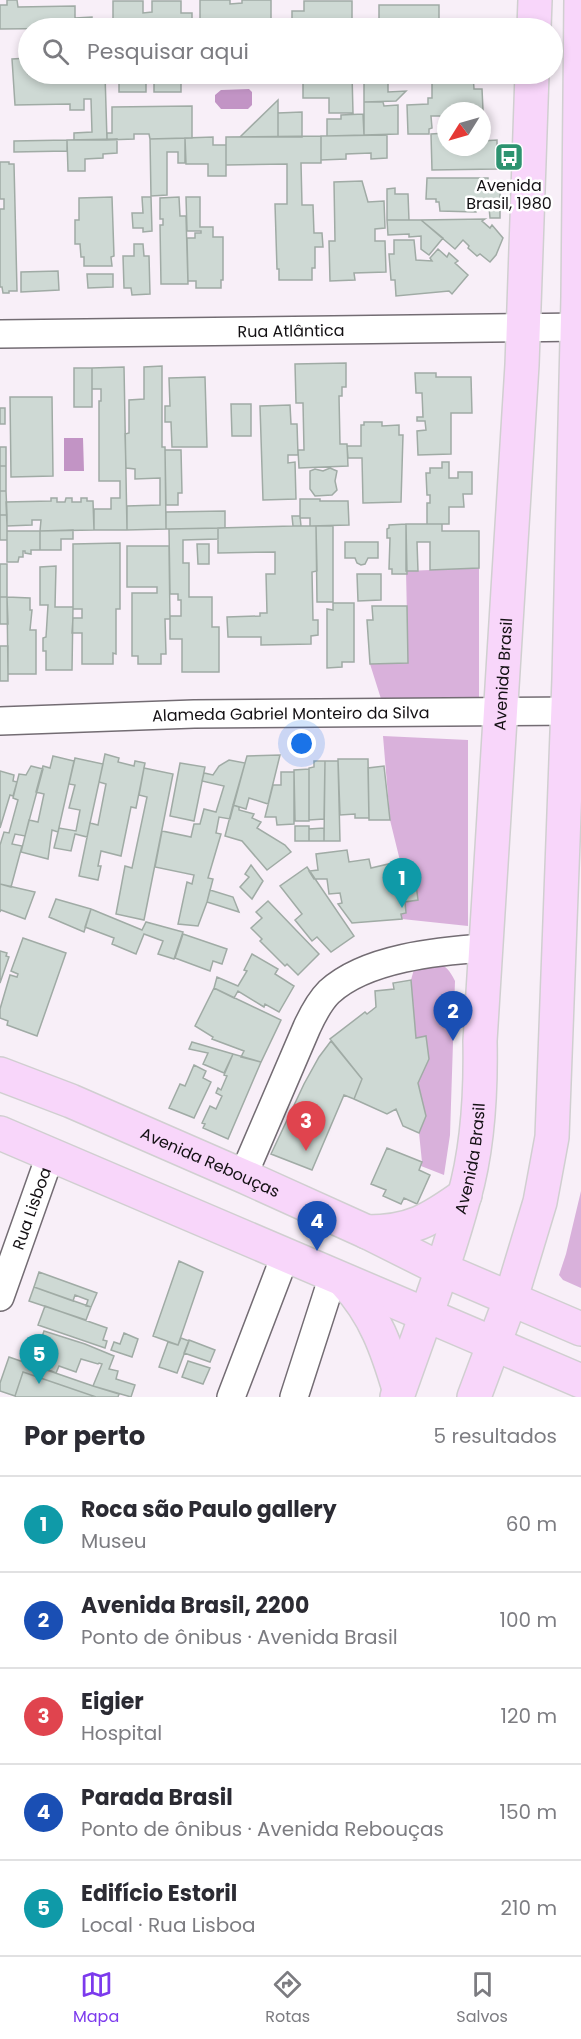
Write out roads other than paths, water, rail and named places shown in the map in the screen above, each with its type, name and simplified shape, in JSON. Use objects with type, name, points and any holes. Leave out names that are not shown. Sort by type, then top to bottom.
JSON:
[{"type":"main road","points":[[534,18],[535,0]]},
{"type":"main road","points":[[474,1397],[511,1298],[540,1202],[552,1137],[573,808],[581,0]]},
{"type":"main road","name":"Avenida Brasil","points":[[398,1393],[426,1316],[465,1195],[479,1097],[523,328],[532,84]]},
{"type":"main road","name":"Avenida Rebouças","points":[[0,1074],[71,1101],[243,1176],[367,1232],[441,1269],[581,1329]]},
{"type":"main road","points":[[0,1133],[581,1381]]},
{"type":"main road","points":[[367,1232],[398,1230],[423,1223],[465,1195]]},
{"type":"main road","points":[[339,1279],[358,1296],[376,1323],[384,1341],[398,1393]]},
{"type":"street","name":"Rua Atlântica","points":[[0,334],[579,327]]},
{"type":"street","name":"Alameda Gabriel Monteiro da Silva","points":[[0,721],[194,714],[575,712]]},
{"type":"street","points":[[243,1176],[307,1027],[317,1006],[328,993],[352,975],[369,967],[447,951],[486,948]]},
{"type":"street","name":"Rua Lisboa","points":[[0,1297],[51,1153]]},
{"type":"street","points":[[231,1397],[285,1256]]},
{"type":"street","points":[[294,1397],[339,1279]]},
{"type":"place","name":"Avenida Brasil, 1980","points":[[509,157]]},
{"type":"place","name":"Roca são Paulo gallery","points":[[402,908]]},
{"type":"place","name":"Avenida Brasil, 2200","points":[[453,1041]]},
{"type":"place","name":"Eigier","points":[[306,1151]]},
{"type":"place","name":"Parada Brasil","points":[[317,1251]]},
{"type":"place","name":"Edifício Estoril","points":[[39,1384]]}]
